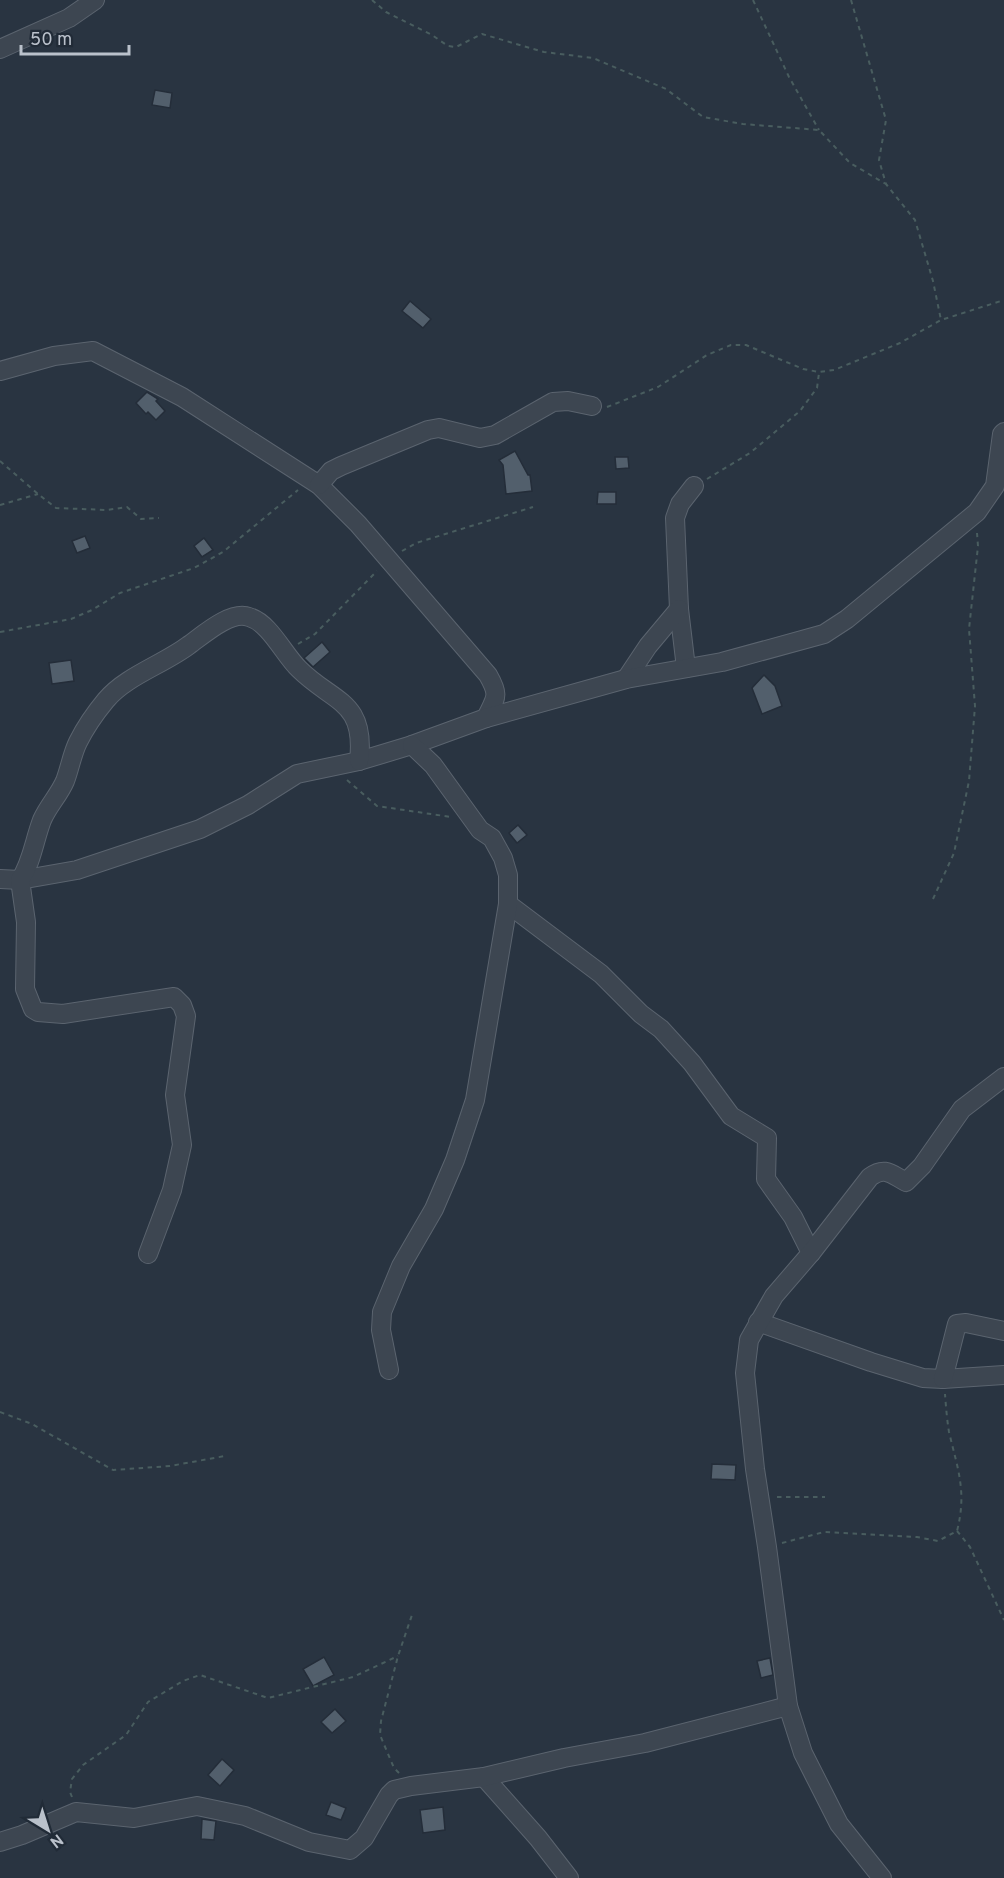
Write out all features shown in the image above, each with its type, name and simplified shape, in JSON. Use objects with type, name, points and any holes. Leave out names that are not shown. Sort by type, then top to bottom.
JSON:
[{"type":"street","points":[[0,49],[69,18],[95,0]]},
{"type":"street","points":[[0,371],[54,356],[93,351],[182,397],[315,482],[358,524],[488,675],[495,688],[496,697],[486,718]]},
{"type":"street","points":[[315,482],[341,465],[428,430],[439,428],[480,438],[495,435],[553,402],[568,401],[592,406]]},
{"type":"street","points":[[0,879],[20,880],[77,870],[200,828],[248,805],[297,774],[359,761],[412,745],[486,718],[626,679],[722,662],[824,634],[847,619],[977,512],[995,486],[1004,432]]},
{"type":"street","points":[[686,668],[679,609],[675,518],[680,504],[694,486]]},
{"type":"street","points":[[626,679],[648,646],[679,609]]},
{"type":"street","points":[[148,1254],[172,1190],[182,1145],[175,1095],[186,1016],[182,1005],[174,998],[63,1014],[33,1010],[25,989],[26,922],[20,880],[27,869],[43,819],[64,782],[77,742],[107,699],[130,680],[178,653],[218,624],[233,618],[248,616],[261,624],[286,651],[298,669],[348,707],[355,719],[361,744],[359,761]]},
{"type":"street","points":[[389,1370],[381,1330],[382,1312],[402,1266],[434,1209],[455,1160],[476,1100],[508,904],[508,875],[503,858],[492,838],[480,830],[433,765],[412,745]]},
{"type":"street","points":[[508,904],[601,975],[641,1014],[661,1029],[692,1063],[731,1116],[767,1138],[766,1179],[793,1216],[811,1254]]},
{"type":"street","points":[[882,1878],[839,1824],[804,1753],[788,1706],[751,1441],[745,1373],[749,1340],[774,1296],[811,1254],[870,1177],[878,1171],[887,1171],[906,1182],[922,1166],[962,1109],[1004,1077]]},
{"type":"street","points":[[758,1322],[923,1378],[1004,1375]]},
{"type":"street","points":[[943,1379],[957,1324],[966,1323],[1004,1331]]},
{"type":"street","points":[[0,1842],[76,1812],[134,1818],[197,1806],[245,1816],[309,1842],[350,1850],[364,1838],[394,1790],[484,1778],[564,1758],[645,1743],[788,1706]]},
{"type":"street","points":[[484,1778],[538,1838],[569,1878]]},
{"type":"path","points":[[372,0],[386,12],[432,35],[448,46],[456,47],[482,34],[544,52],[593,58],[666,89],[704,117],[743,124],[819,130]]},
{"type":"path","points":[[753,0],[789,77],[819,130],[850,163],[886,183]]},
{"type":"path","points":[[851,0],[886,120],[879,160],[886,183],[915,220],[933,281],[941,321]]},
{"type":"path","points":[[592,406],[607,407],[658,387],[707,355],[731,345],[746,345],[803,369],[819,372],[834,370],[900,343],[941,321],[1004,300]]},
{"type":"path","points":[[694,486],[750,453],[800,411],[817,388],[819,372]]},
{"type":"path","points":[[0,460],[56,508],[107,510],[127,507],[141,519],[159,518]]},
{"type":"path","points":[[0,632],[71,619],[92,610],[120,593],[194,568],[223,552],[315,482]]},
{"type":"path","points":[[0,504],[38,494]]},
{"type":"path","points":[[286,651],[315,634],[389,560],[416,543],[533,507]]},
{"type":"path","points":[[933,899],[954,853],[969,781],[975,706],[969,629],[978,546],[977,512]]},
{"type":"path","points":[[331,766],[377,806],[455,818]]},
{"type":"path","points":[[767,1547],[824,1532],[917,1537],[938,1541],[957,1531],[961,1514],[962,1485],[949,1429],[943,1379]]},
{"type":"path","points":[[0,1412],[32,1424],[113,1470],[170,1467],[225,1456]]},
{"type":"path","points":[[760,1497],[825,1497]]},
{"type":"path","points":[[957,1531],[970,1547],[1004,1620]]},
{"type":"path","points":[[411,1786],[394,1768],[380,1735],[381,1721],[398,1656],[412,1615]]},
{"type":"path","points":[[76,1812],[70,1792],[72,1779],[82,1765],[126,1736],[148,1702],[183,1681],[200,1675],[268,1698],[353,1677],[398,1656]]},
{"type":"building","points":[[155,90],[172,93],[170,108],[152,105]]},
{"type":"building","points":[[410,301],[431,319],[423,328],[402,311]]},
{"type":"building","points":[[147,392],[158,399],[156,401],[165,411],[156,420],[148,412],[146,414],[136,403]]},
{"type":"building","points":[[515,451],[530,475],[532,491],[506,494],[503,465],[499,460]]},
{"type":"building","points":[[615,457],[628,457],[629,468],[616,469]]},
{"type":"building","points":[[598,492],[616,492],[616,504],[597,504]]},
{"type":"building","points":[[85,536],[90,548],[77,553],[72,541]]},
{"type":"building","points":[[204,538],[213,550],[202,557],[194,546]]},
{"type":"building","points":[[322,642],[330,652],[313,667],[304,658]]},
{"type":"building","points":[[71,660],[74,681],[52,684],[49,663]]},
{"type":"building","points":[[764,675],[775,686],[782,706],[762,714],[752,688]]},
{"type":"building","points":[[518,825],[527,835],[517,843],[509,833]]},
{"type":"building","points":[[712,1464],[736,1465],[735,1480],[711,1479]]},
{"type":"building","points":[[324,1657],[334,1675],[313,1686],[303,1669]]},
{"type":"building","points":[[770,1658],[773,1675],[761,1678],[757,1661]]},
{"type":"building","points":[[335,1709],[346,1721],[332,1733],[321,1722]]},
{"type":"building","points":[[222,1759],[234,1770],[220,1786],[208,1775]]},
{"type":"building","points":[[331,1802],[346,1808],[341,1820],[326,1815]]},
{"type":"building","points":[[443,1807],[445,1830],[423,1833],[420,1810]]},
{"type":"building","points":[[202,1819],[216,1821],[214,1840],[201,1839]]}]
